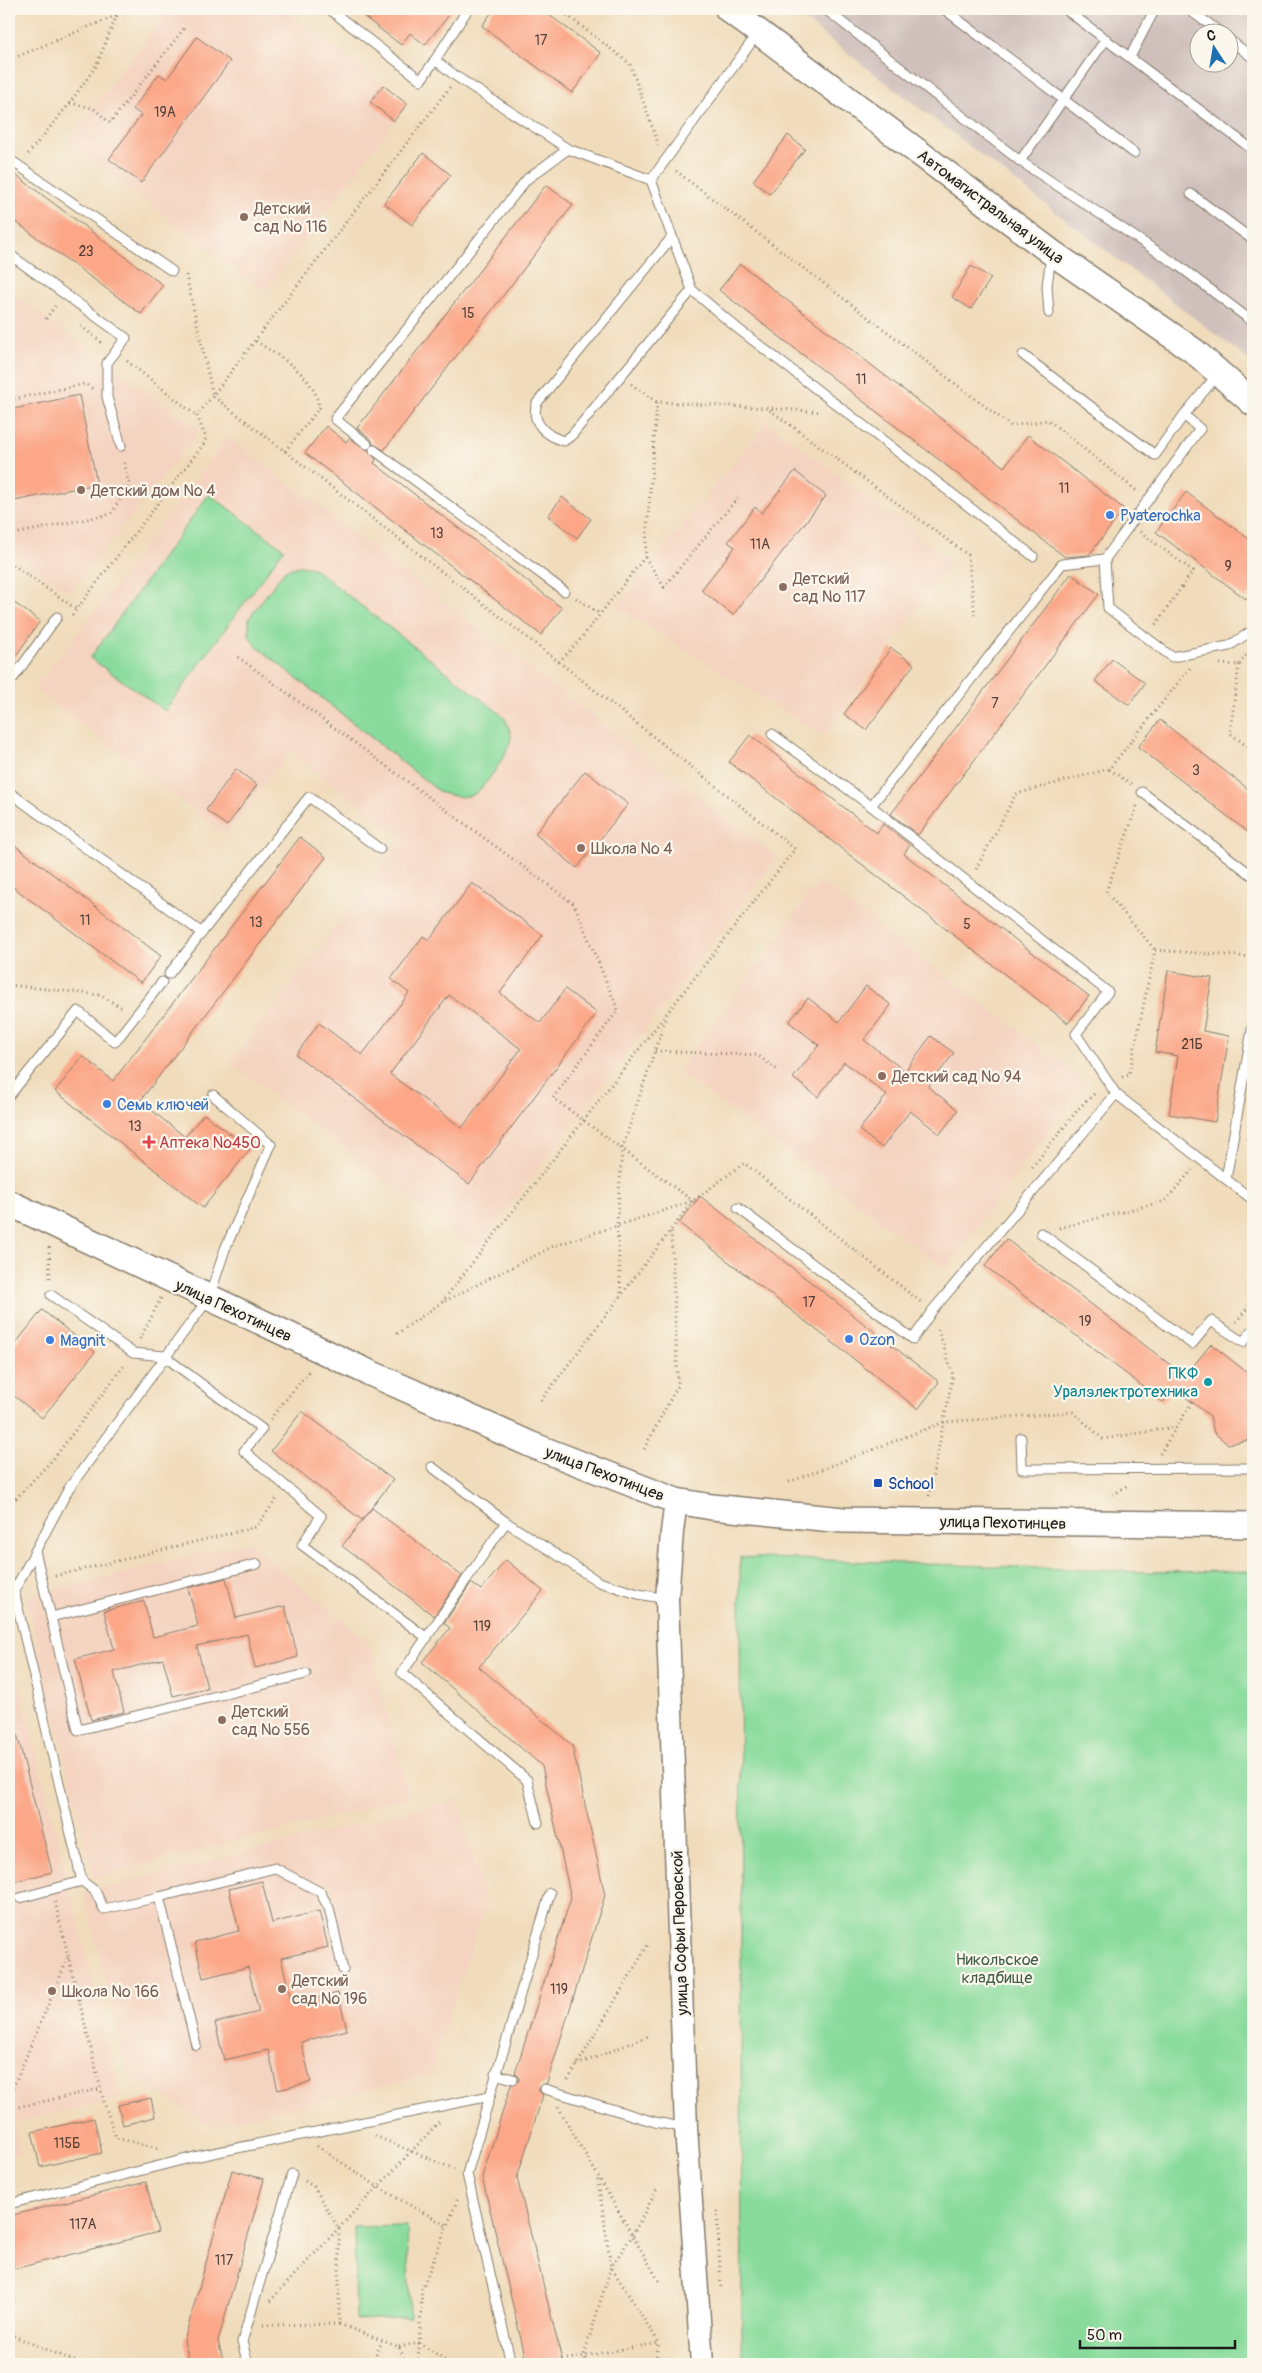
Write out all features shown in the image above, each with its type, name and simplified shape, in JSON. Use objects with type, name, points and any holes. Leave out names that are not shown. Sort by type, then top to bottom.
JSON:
[{"type":"main road","name":"Автомагистральная улица","points":[[728,9],[1051,252],[1194,351],[1253,403]]},
{"type":"main road","name":"улица Пехотинцев","points":[[9,1203],[360,1369],[514,1437],[676,1501],[712,1507],[843,1520],[1253,1525]]},
{"type":"street","name":"улица Софьи Перовской","points":[[676,1501],[667,1599],[686,2128],[702,2364]]},
{"type":"lane","points":[[328,9],[421,80],[468,9]]},
{"type":"lane","points":[[825,9],[1020,161],[1180,266],[1253,322]]},
{"type":"lane","points":[[944,9],[1134,153]]},
{"type":"lane","points":[[1065,9],[1253,150]]},
{"type":"lane","points":[[1130,57],[1155,9]]},
{"type":"lane","points":[[1188,9],[1206,22]]},
{"type":"lane","points":[[651,180],[758,33]]},
{"type":"lane","points":[[1020,161],[1106,38]]},
{"type":"lane","points":[[1240,48],[1253,58]]},
{"type":"lane","points":[[435,60],[457,78],[568,149],[651,180],[692,290],[1033,556]]},
{"type":"lane","points":[[564,591],[335,419],[527,179],[568,149]]},
{"type":"lane","points":[[9,158],[172,271]]},
{"type":"lane","points":[[1191,194],[1253,240]]},
{"type":"lane","points":[[672,237],[537,403],[534,411],[538,424],[552,438],[564,441],[572,435],[692,290]]},
{"type":"lane","points":[[1049,313],[1047,286],[1051,252]]},
{"type":"lane","points":[[9,254],[126,338],[107,364],[107,397],[121,446]]},
{"type":"lane","points":[[1023,355],[1155,455],[1184,415],[1219,373]]},
{"type":"lane","points":[[1184,415],[1200,429],[1132,526],[1105,559],[1108,608],[1172,657],[1229,646],[1253,630]]},
{"type":"lane","points":[[870,806],[1062,564],[1105,559]]},
{"type":"lane","points":[[9,679],[14,677],[57,617]]},
{"type":"lane","points":[[772,734],[870,806],[1108,992],[1076,1034],[1116,1094],[1253,1200]]},
{"type":"lane","points":[[9,792],[202,933]]},
{"type":"lane","points":[[1142,792],[1253,876]]},
{"type":"lane","points":[[169,974],[310,797],[380,849]]},
{"type":"lane","points":[[9,1096],[78,1011],[115,1042],[162,982]]},
{"type":"lane","points":[[1226,1178],[1253,1024]]},
{"type":"lane","points":[[738,1208],[913,1339],[932,1311],[1116,1094]]},
{"type":"lane","points":[[213,1095],[272,1145],[225,1249],[209,1298],[164,1356],[69,1488],[14,1591],[82,1881],[95,1891],[104,1909],[275,1868],[320,1892],[329,1908],[343,1970]]},
{"type":"lane","points":[[1041,1233],[1192,1344],[1211,1321],[1243,1342],[1253,1330]]},
{"type":"lane","points":[[51,1294],[133,1352],[164,1356],[262,1429],[244,1451],[321,1516],[302,1545],[428,1638]]},
{"type":"lane","points":[[1021,1438],[1022,1469],[1253,1468]]},
{"type":"lane","points":[[432,1467],[506,1522],[599,1582],[638,1594],[667,1599]]},
{"type":"lane","points":[[506,1522],[428,1638],[402,1673],[527,1780],[538,1823]]},
{"type":"lane","points":[[35,1551],[78,1730],[306,1674]]},
{"type":"lane","points":[[51,1617],[258,1564]]},
{"type":"lane","points":[[20,1898],[82,1881]]},
{"type":"lane","points":[[512,2364],[467,2174],[550,1893]]},
{"type":"lane","points":[[159,1897],[196,2045]]},
{"type":"lane","points":[[495,2074],[513,2079]]},
{"type":"lane","points":[[545,2089],[654,2122],[686,2128]]},
{"type":"lane","points":[[9,2204],[194,2157],[490,2096]]},
{"type":"lane","points":[[248,2364],[242,2342],[292,2174]]},
{"type":"path","points":[[35,162],[27,156],[70,103],[96,66],[117,15],[122,9]]},
{"type":"path","points":[[559,9],[630,64],[664,162],[1011,426],[1048,420],[1149,500]]},
{"type":"path","points":[[9,60],[117,15]]},
{"type":"path","points":[[70,103],[93,108],[110,122],[186,26]]},
{"type":"path","points":[[197,416],[457,78]]},
{"type":"path","points":[[185,272],[213,396],[560,662],[795,849],[442,1302]]},
{"type":"path","points":[[46,319],[55,306]]},
{"type":"path","points":[[256,340],[308,379],[317,392],[319,407],[285,451]]},
{"type":"path","points":[[70,617],[203,445],[206,438],[197,416],[116,353]]},
{"type":"path","points":[[620,376],[657,402],[849,414]]},
{"type":"path","points":[[9,400],[85,384],[107,397]]},
{"type":"path","points":[[560,662],[645,557],[657,402]]},
{"type":"path","points":[[319,407],[335,419]]},
{"type":"path","points":[[766,408],[968,555],[975,616]]},
{"type":"path","points":[[9,535],[111,514],[130,485],[121,446]]},
{"type":"path","points":[[645,557],[664,587],[740,495]]},
{"type":"path","points":[[1132,526],[1193,572],[1146,637]]},
{"type":"path","points":[[9,562],[76,609]]},
{"type":"path","points":[[564,591],[600,614]]},
{"type":"path","points":[[238,657],[574,904],[618,1010],[553,1098],[693,1201]]},
{"type":"path","points":[[1239,665],[1230,733],[1253,751]]},
{"type":"path","points":[[968,884],[1016,794],[1109,769]]},
{"type":"path","points":[[1026,1175],[1080,1107],[1108,1081],[1129,1075],[1155,950],[1253,957]]},
{"type":"path","points":[[9,985],[100,995],[136,1016]]},
{"type":"path","points":[[621,1294],[617,1224],[622,1149],[667,1014]]},
{"type":"path","points":[[655,1052],[757,1055],[779,1071]]},
{"type":"path","points":[[1041,1233],[1165,1202],[1201,1160]]},
{"type":"path","points":[[540,1403],[693,1201],[744,1163],[932,1311],[953,1375],[929,1496]]},
{"type":"path","points":[[394,1336],[442,1302],[554,1246],[617,1224],[693,1201]]},
{"type":"path","points":[[644,1449],[678,1385],[671,1229]]},
{"type":"path","points":[[49,1244],[51,1294]]},
{"type":"path","points":[[9,1506],[55,1457],[133,1352],[171,1280]]},
{"type":"path","points":[[922,1304],[928,1296]]},
{"type":"path","points":[[262,1429],[312,1368]]},
{"type":"path","points":[[789,1482],[944,1422],[1073,1412],[1104,1438],[1176,1427]]},
{"type":"path","points":[[42,1580],[256,1527],[286,1486]]},
{"type":"path","points":[[52,1889],[100,2089],[116,2138],[194,2157]]},
{"type":"path","points":[[9,2097],[69,1958]]},
{"type":"path","points":[[576,2066],[651,2036]]},
{"type":"path","points":[[9,2109],[100,2089]]},
{"type":"path","points":[[248,2326],[457,2102]]},
{"type":"path","points":[[349,2125],[467,2174],[422,2289],[418,2364]]},
{"type":"path","points":[[301,2135],[378,2187],[447,2226]]},
{"type":"path","points":[[292,2174],[314,2187],[338,2229],[340,2324]]},
{"type":"path","points":[[598,2177],[611,2267],[659,2343],[655,2364]]},
{"type":"path","points":[[587,2364],[584,2356],[611,2267],[632,2236],[657,2189]]},
{"type":"path","points":[[248,2326],[340,2324],[399,2348],[419,2343],[452,2364]]},
{"type":"path","points":[[9,2334],[82,2364]]},
{"type":"path","points":[[372,2364],[382,2341]]},
{"type":"path","points":[[562,2360],[659,2343]]},
{"type":"path","points":[[399,2348],[406,2364]]},
{"type":"shaded area","name":"Детский сад № 116","points":[[169,9],[283,9],[408,103],[265,292],[67,142]]},
{"type":"shaded area","points":[[790,9],[1253,10],[1253,363]]},
{"type":"shaded area","name":"Детский дом № 4","points":[[9,292],[200,431],[70,593],[9,549]]},
{"type":"shaded area","name":"Детский сад № 117","points":[[767,422],[952,562],[824,736],[617,607]]},
{"type":"shaded area","name":"Школа № 4","points":[[228,437],[777,857],[476,1250],[231,1063],[403,839],[290,752],[226,835],[35,689]]},
{"type":"shaded area","name":"Детский сад № 94","points":[[819,882],[1086,1081],[945,1269],[678,1071]]},
{"type":"shaded area","name":"Детский сад № 556","points":[[249,1542],[368,1642],[409,1797],[94,1878],[25,1597]]},
{"type":"shaded area","name":"Школа № 166","points":[[9,1641],[121,2098],[14,2123],[21,2154],[9,2157]]},
{"type":"shaded area","name":"Детский сад № 196","points":[[458,1799],[486,1904],[428,2076],[211,2126],[128,2074],[84,1893]]},
{"type":"green space","points":[[209,494],[284,549],[165,711],[90,658]]},
{"type":"green space","points":[[299,566],[313,568],[503,716],[510,732],[510,744],[496,770],[477,792],[464,797],[441,793],[255,645],[249,635],[249,618],[285,570]]},
{"type":"green space","name":"Никольское кладбище","points":[[740,1557],[1146,1572],[1253,1571],[1253,2364],[742,2364]]},
{"type":"green space","points":[[407,2226],[410,2318],[356,2320],[354,2227]]},
{"type":"building","points":[[354,9],[454,9],[425,45],[410,33],[401,45]]},
{"type":"building","points":[[494,9],[541,9],[601,53],[572,93],[482,26]]},
{"type":"building","points":[[197,37],[230,61],[141,183],[109,159],[141,115],[133,109],[159,74],[167,79]]},
{"type":"building","points":[[383,85],[407,104],[394,121],[370,102]]},
{"type":"building","points":[[788,135],[805,149],[770,194],[753,181]]},
{"type":"building","points":[[423,153],[451,175],[412,225],[384,203]]},
{"type":"building","points":[[9,170],[163,285],[141,314],[9,217]]},
{"type":"building","points":[[546,185],[573,205],[384,450],[373,444],[371,439],[357,428]]},
{"type":"building","points":[[740,264],[1004,467],[1028,435],[1124,509],[1089,555],[1065,557],[719,290]]},
{"type":"building","points":[[971,266],[991,278],[971,309],[952,297]]},
{"type":"building","points":[[79,395],[97,484],[9,502],[9,410]]},
{"type":"building","points":[[326,426],[346,442],[349,438],[368,450],[376,459],[374,463],[562,608],[541,635],[305,453]]},
{"type":"building","points":[[795,471],[826,496],[733,615],[701,590],[735,547],[728,542],[755,507],[762,513]]},
{"type":"building","points":[[1186,492],[1253,542],[1253,589],[1246,599],[1156,532]]},
{"type":"building","points":[[562,497],[591,519],[577,538],[548,516]]},
{"type":"building","points":[[1071,574],[1099,594],[918,835],[891,814]]},
{"type":"building","points":[[9,599],[40,621],[9,666]]},
{"type":"building","points":[[891,648],[914,664],[866,730],[844,714]]},
{"type":"building","points":[[1112,659],[1145,683],[1129,705],[1095,681]]},
{"type":"building","points":[[1160,720],[1253,793],[1253,836],[1138,747]]},
{"type":"building","points":[[750,735],[877,833],[883,824],[910,845],[904,854],[1089,996],[1068,1023],[729,762]]},
{"type":"building","points":[[236,769],[257,785],[227,826],[206,810]]},
{"type":"building","points":[[585,771],[628,804],[577,868],[535,834]]},
{"type":"building","points":[[300,837],[326,857],[140,1101],[185,1137],[204,1114],[250,1149],[203,1208],[55,1091],[83,1056],[113,1081]]},
{"type":"building","points":[[9,841],[161,956],[141,983],[9,884]]},
{"type":"building","points":[[472,883],[543,935],[500,993],[540,1023],[565,989],[597,1013],[469,1184],[296,1055],[319,1023],[362,1055],[409,993],[391,979],[423,936],[429,940]],"holes":[[[449,995],[521,1049],[462,1128],[390,1074]]]},
{"type":"building","points":[[1168,971],[1212,978],[1203,1031],[1229,1036],[1215,1122],[1169,1114],[1178,1056],[1155,1052]]},
{"type":"building","points":[[866,986],[891,1005],[864,1040],[905,1071],[931,1036],[954,1053],[928,1087],[958,1110],[940,1134],[910,1111],[882,1148],[859,1130],[887,1095],[844,1062],[818,1097],[793,1078],[819,1045],[789,1022],[808,998],[839,1022]]},
{"type":"building","points":[[700,1196],[939,1382],[918,1409],[679,1223]]},
{"type":"building","points":[[1006,1239],[1185,1376],[1211,1344],[1253,1377],[1253,1435],[1249,1440],[1228,1444],[1214,1433],[1210,1416],[1175,1389],[1163,1402],[985,1266]]},
{"type":"building","points":[[42,1310],[95,1352],[42,1418],[9,1392],[9,1352]]},
{"type":"building","points":[[302,1411],[393,1480],[362,1520],[271,1451]]},
{"type":"building","points":[[372,1508],[462,1576],[434,1616],[342,1546]]},
{"type":"building","points":[[506,1560],[543,1591],[479,1667],[572,1745],[605,1895],[547,2083],[539,2087],[539,2091],[543,2095],[517,2178],[563,2364],[527,2364],[482,2177],[511,2085],[519,2081],[519,2077],[515,2073],[571,1898],[542,1766],[422,1662],[450,1628],[444,1623],[471,1583],[481,1590]]},
{"type":"building","points":[[226,1578],[236,1618],[285,1606],[298,1657],[255,1668],[247,1634],[197,1646],[207,1688],[173,1696],[163,1659],[114,1672],[124,1712],[91,1720],[75,1659],[114,1649],[104,1611],[144,1601],[153,1637],[198,1626],[188,1588]]},
{"type":"building","points":[[9,1726],[15,1726],[52,1872],[9,1883]]},
{"type":"building","points":[[262,1881],[272,1923],[319,1911],[328,1947],[281,1958],[292,2004],[338,1993],[347,2030],[301,2042],[311,2082],[278,2090],[268,2050],[224,2060],[215,2023],[259,2012],[248,1967],[203,1978],[195,1942],[239,1931],[229,1889]]},
{"type":"building","points":[[151,2098],[155,2117],[123,2125],[118,2105]]},
{"type":"building","points":[[94,2118],[102,2153],[40,2167],[32,2132]]},
{"type":"building","points":[[232,2170],[264,2179],[218,2341],[224,2364],[190,2364],[184,2341]]},
{"type":"building","points":[[146,2182],[158,2232],[14,2269],[9,2249],[9,2216]]},
{"type":"place","name":"Детский сад № 116","points":[[244,217]]},
{"type":"place","name":"Детский дом № 4","points":[[81,490]]},
{"type":"place","name":"Pyaterochka","points":[[1110,515]]},
{"type":"place","name":"Детский сад № 117","points":[[783,587]]},
{"type":"place","name":"Школа № 4","points":[[581,848]]},
{"type":"place","name":"Детский сад № 94","points":[[882,1076]]},
{"type":"place","name":"Семь ключей","points":[[107,1104]]},
{"type":"place","name":"Аптека №450","points":[[149,1142]]},
{"type":"place","name":"Ozon","points":[[849,1339]]},
{"type":"place","name":"Magnit","points":[[50,1340]]},
{"type":"place","name":"ПКФ Уралэлектротехника","points":[[1208,1382]]},
{"type":"place","name":"School","points":[[878,1483]]},
{"type":"place","name":"Детский сад № 556","points":[[222,1720]]},
{"type":"place","name":"Детский сад № 196","points":[[282,1989]]},
{"type":"place","name":"Школа № 166","points":[[52,1991]]}]
